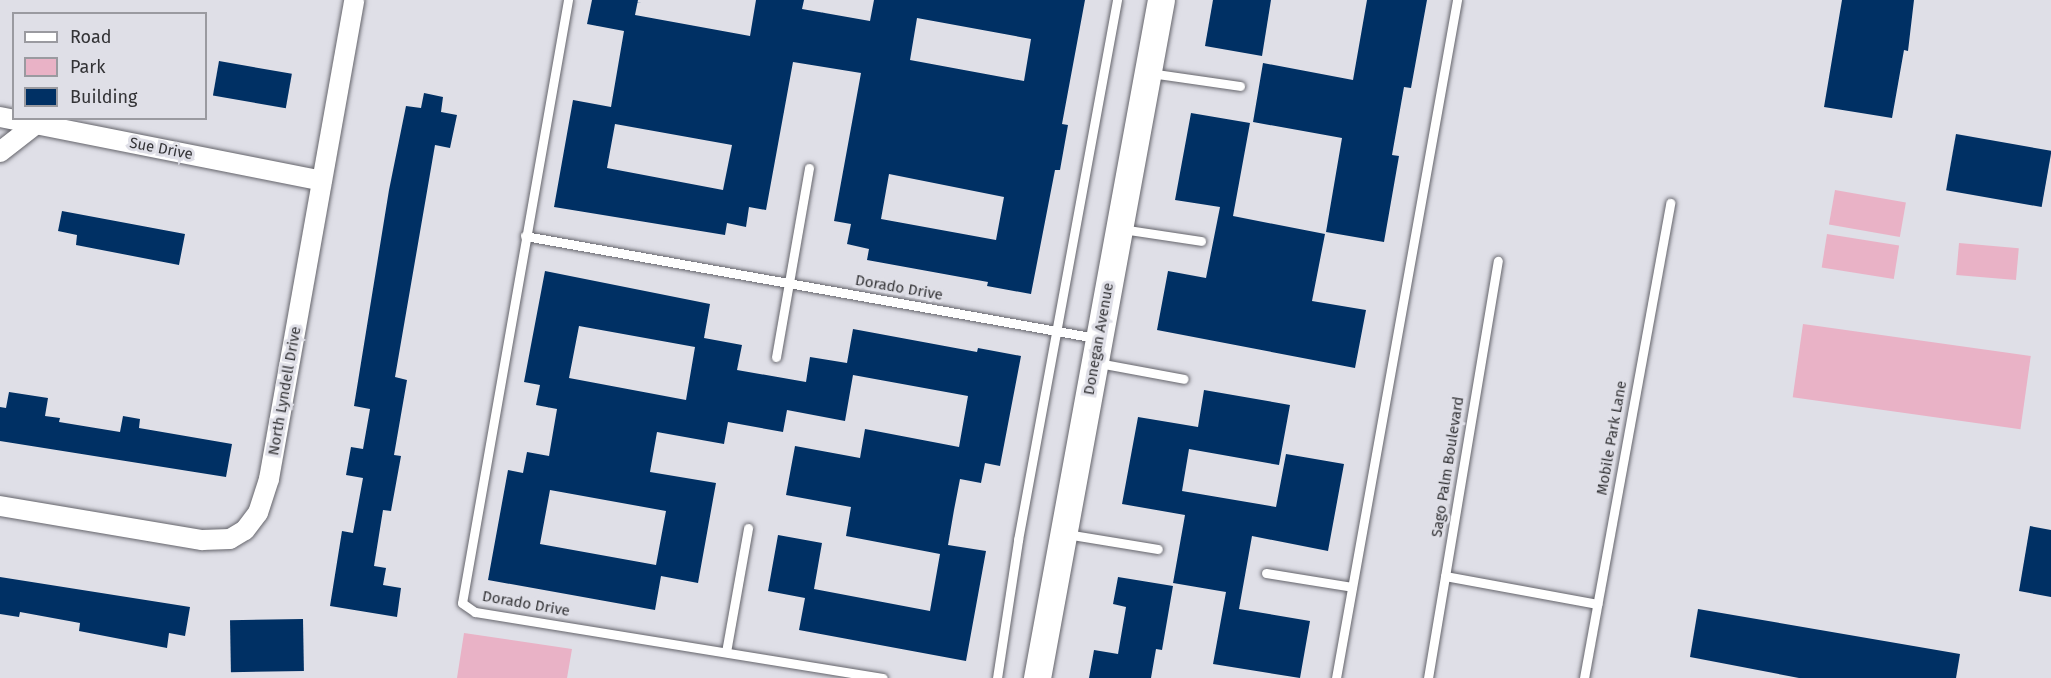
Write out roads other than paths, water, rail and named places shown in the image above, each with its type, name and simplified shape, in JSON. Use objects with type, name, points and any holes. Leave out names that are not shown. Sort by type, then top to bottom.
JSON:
[{"type":"street","name":"North Lyndell Drive","points":[[0,506],[202,540],[231,539],[245,530],[258,513],[269,479],[354,0]]},
{"type":"street","name":"Donegan Avenue","points":[[1037,678],[1161,0]]},
{"type":"street","name":"Sue Drive","points":[[15,120],[322,181]]},
{"type":"street","points":[[0,152],[36,124]]},
{"type":"lane","name":"Dorado Drive","points":[[568,0],[462,603],[475,612],[883,678]]},
{"type":"lane","points":[[997,678],[1056,330],[1117,0]]},
{"type":"lane","points":[[1336,678],[1457,0]]},
{"type":"lane","points":[[1148,72],[1240,86]]},
{"type":"lane","points":[[776,357],[809,168]]},
{"type":"lane","name":"Mobile Park Lane","points":[[1584,678],[1670,203]]},
{"type":"lane","points":[[1120,228],[1201,241]]},
{"type":"lane","name":"Dorado Drive","points":[[525,236],[1056,330],[1097,350],[1184,379]]},
{"type":"lane","name":"Sago Palm Boulevard","points":[[1428,678],[1497,261]]},
{"type":"lane","points":[[726,652],[748,528]]},
{"type":"lane","points":[[1064,533],[1158,549]]},
{"type":"lane","points":[[1266,573],[1352,587]]},
{"type":"lane","points":[[1445,576],[1597,604]]}]
